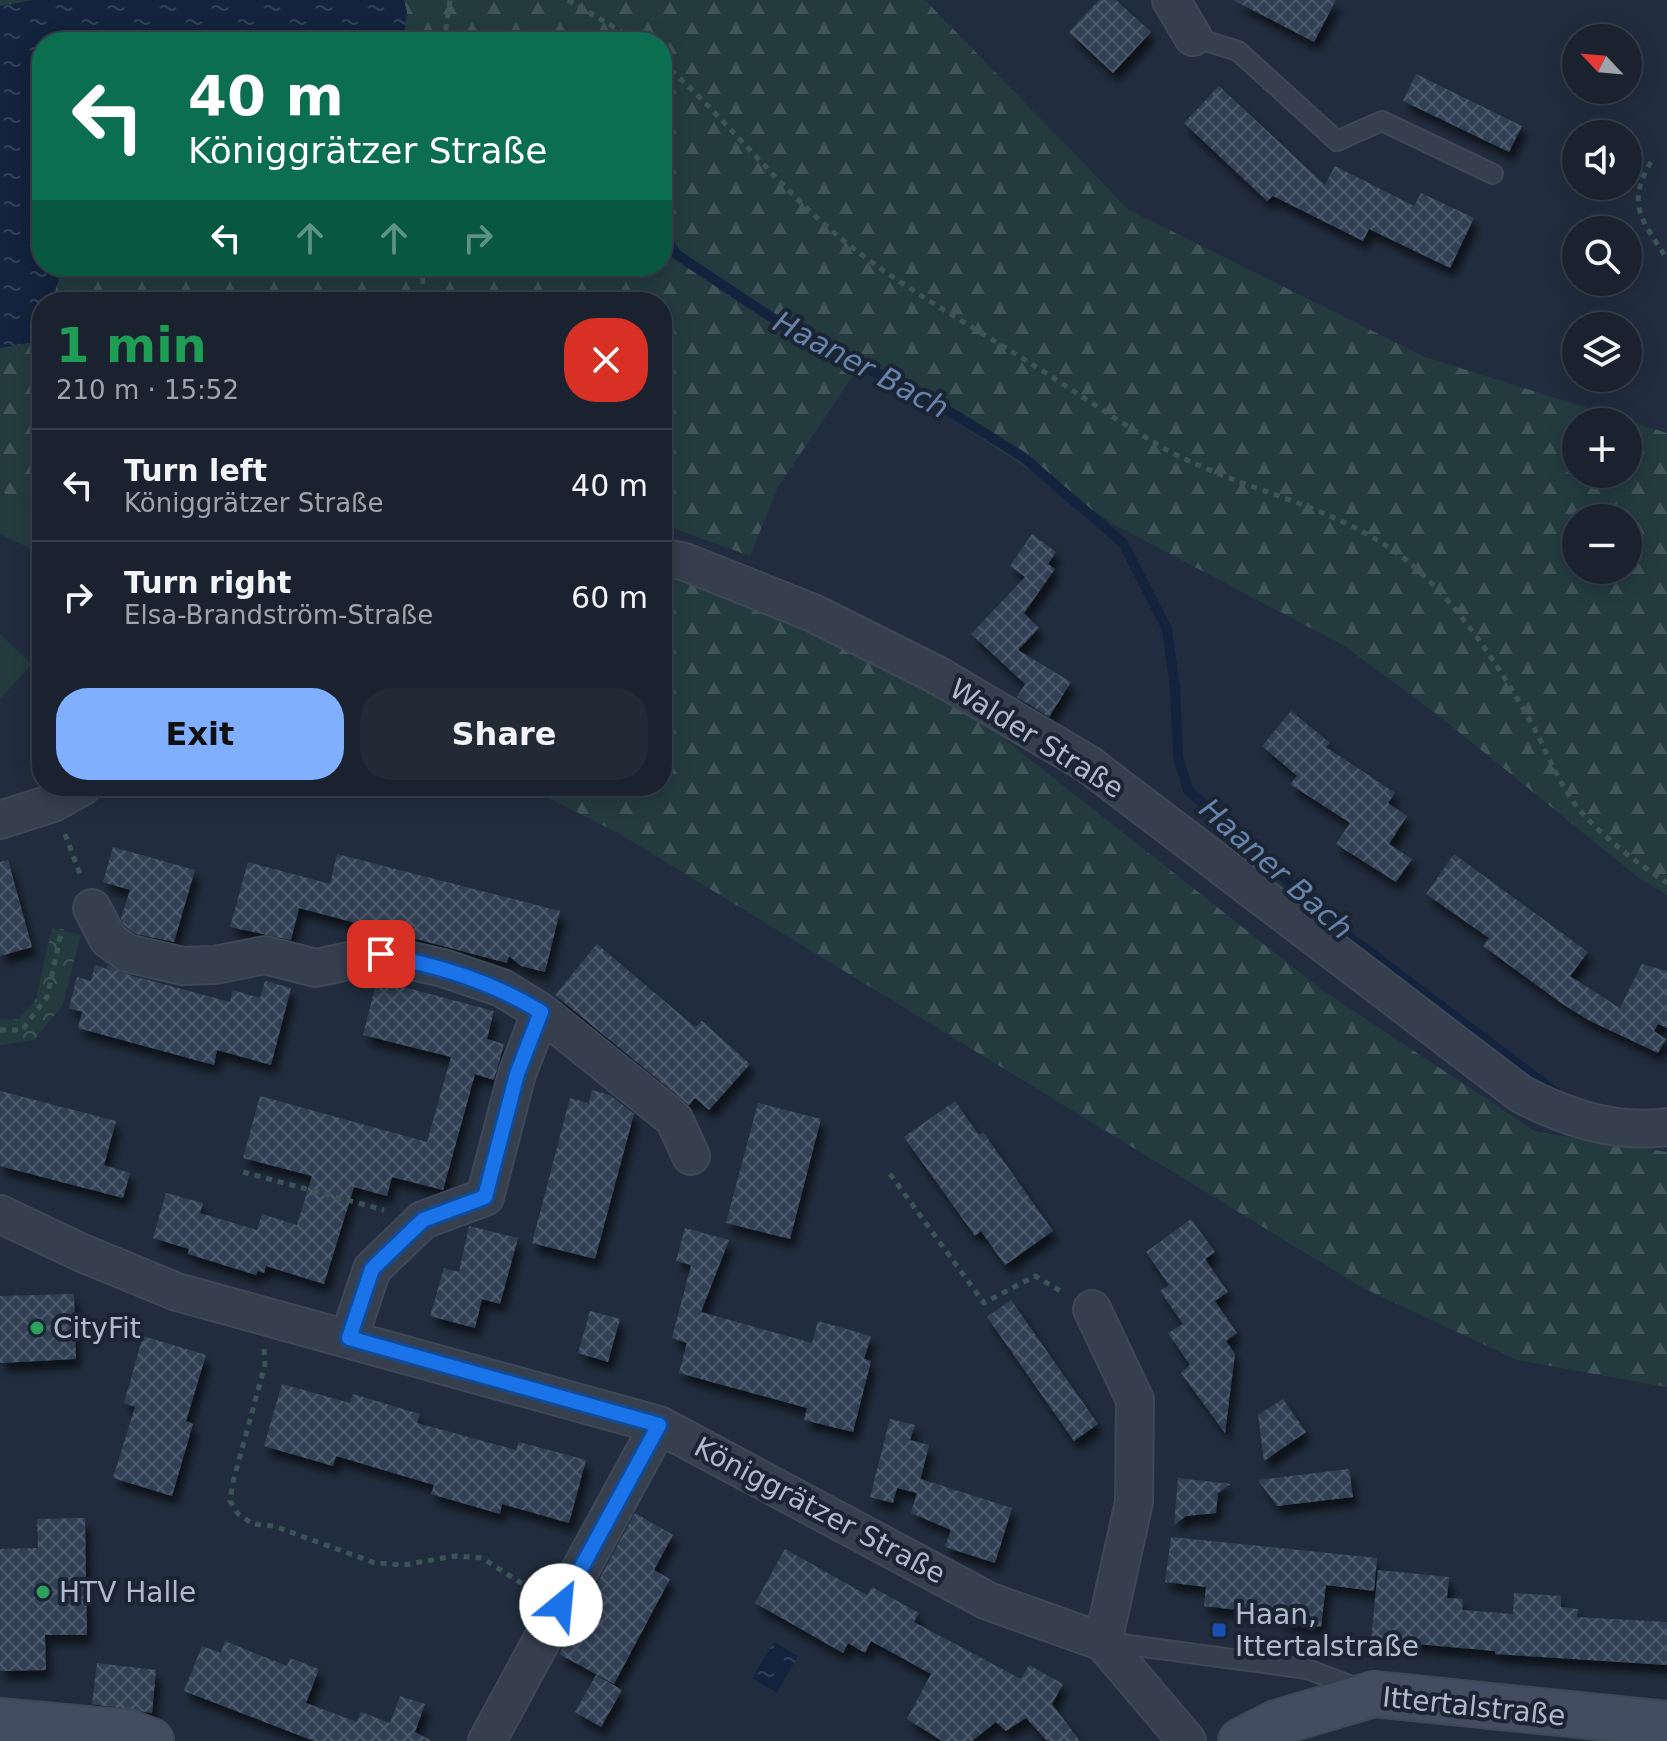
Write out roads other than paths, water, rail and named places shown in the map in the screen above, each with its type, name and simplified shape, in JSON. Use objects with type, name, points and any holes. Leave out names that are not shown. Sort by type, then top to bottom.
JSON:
[{"type":"main road","name":"Ittertalstraße","points":[[1241,1741],[1276,1723],[1374,1694],[1667,1724]]},
{"type":"main road","points":[[0,1721],[130,1733],[151,1741]]},
{"type":"street","points":[[1171,0],[1193,37]]},
{"type":"street","name":"Walder Straße","points":[[672,559],[813,613],[939,676],[1088,764],[1521,1094],[1562,1115],[1636,1131],[1667,1127]]},
{"type":"street","points":[[0,820],[65,796]]},
{"type":"street","points":[[92,908],[108,939],[127,953],[183,966],[215,965],[265,955],[316,968],[381,954],[443,968],[502,988],[541,1012],[674,1119],[691,1156]]},
{"type":"street","points":[[349,1338],[372,1269],[423,1220],[485,1197],[517,1074],[541,1012]]},
{"type":"street","name":"Königgrätzer Straße","points":[[0,1214],[82,1253],[177,1292],[659,1425],[988,1601],[1103,1642]]},
{"type":"street","points":[[1092,1309],[1135,1400],[1134,1502],[1103,1642],[1187,1741]]},
{"type":"street","points":[[487,1741],[659,1425]]},
{"type":"lane","points":[[1193,37],[1238,51],[1337,141],[1382,121],[1493,174]]},
{"type":"lane","points":[[1103,1642],[1307,1669],[1374,1694]]},
{"type":"water","points":[[34,0],[404,0],[407,12],[404,32],[32,32],[32,276],[60,276],[55,292],[32,292],[32,342],[0,348],[0,6]]},
{"type":"water","points":[[774,1642],[798,1656],[777,1693],[752,1678]]},
{"type":"waterway","name":"Haaner Bach","points":[[672,248],[676,254],[804,339],[916,391],[1023,457],[1123,543],[1167,629],[1175,688],[1178,756],[1188,790],[1347,935],[1559,1095]]},
{"type":"place","name":"CityFit","points":[[37,1328]]},
{"type":"place","name":"HTV Halle","points":[[43,1592]]},
{"type":"place","name":"Haan, Ittertalstraße","points":[[1219,1630]]}]
